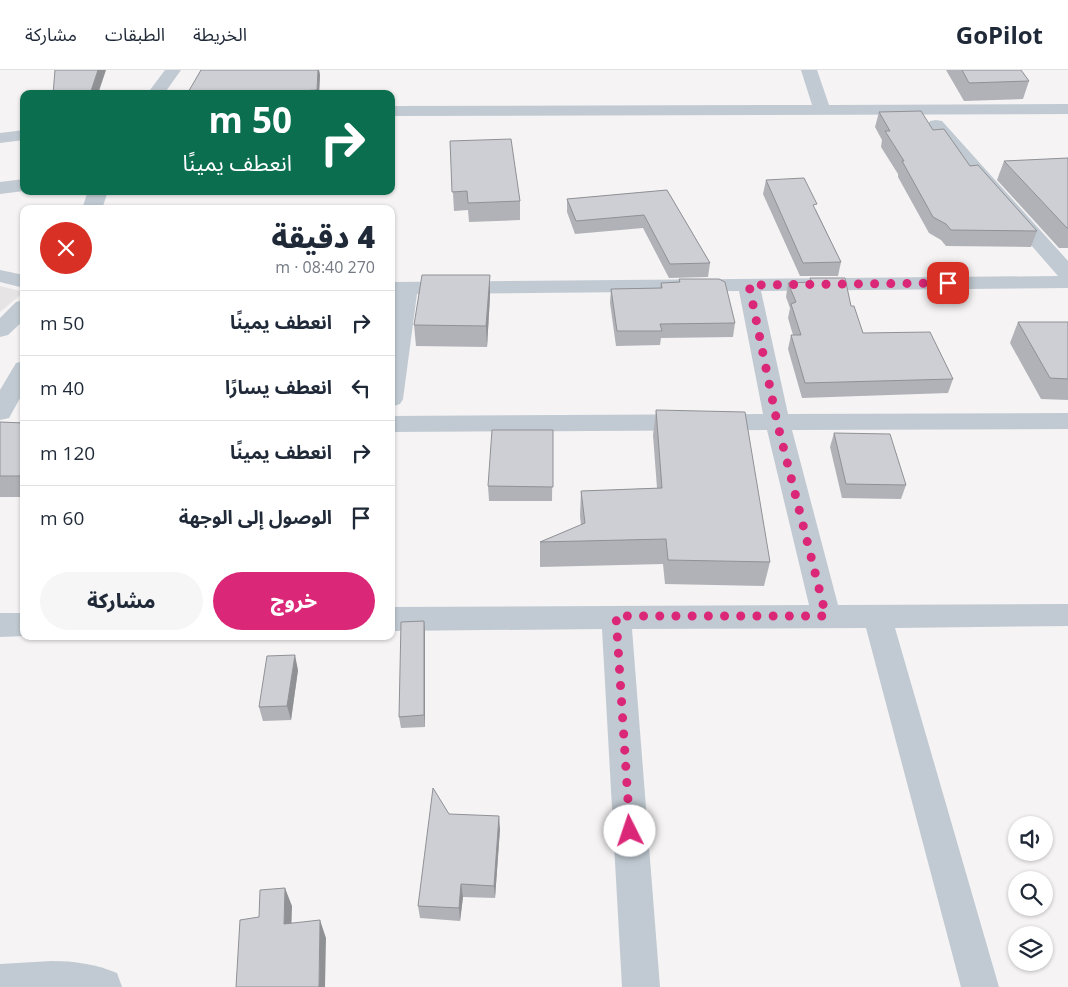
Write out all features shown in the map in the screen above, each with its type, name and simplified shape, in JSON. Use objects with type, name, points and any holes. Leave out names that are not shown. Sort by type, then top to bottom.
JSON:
[{"type":"street","points":[[158,90],[173,70]]},
{"type":"street","points":[[809,70],[822,110]]},
{"type":"street","points":[[922,109],[1068,274]]},
{"type":"street","points":[[395,111],[1068,109]]},
{"type":"street","points":[[0,138],[20,136]]},
{"type":"street","points":[[0,188],[20,186]]},
{"type":"street","points":[[0,276],[20,281]]},
{"type":"street","points":[[395,344],[399,288],[1068,282]]},
{"type":"street","points":[[749,285],[777,422],[826,616]]},
{"type":"street","points":[[0,330],[20,311]]},
{"type":"street","points":[[5,421],[20,379]]},
{"type":"street","points":[[395,424],[1068,421]]},
{"type":"street","points":[[877,615],[980,987]]},
{"type":"street","points":[[395,620],[616,616],[1068,615]]},
{"type":"street","points":[[616,616],[641,987]]},
{"type":"street","points":[[0,625],[20,625]]},
{"type":"street","points":[[0,983],[89,982],[103,987]]},
{"type":"shaded area","points":[[0,286],[20,291],[20,295],[0,312]]},
{"type":"building","points":[[55,70],[98,70],[91,90],[53,90]]},
{"type":"building","points":[[201,70],[318,70],[317,90],[189,90]]},
{"type":"building","points":[[962,70],[1021,70],[1029,81],[969,83]]},
{"type":"building","points":[[921,111],[933,130],[944,129],[970,166],[978,165],[1037,231],[951,230],[946,224],[933,217],[902,161],[904,161],[885,131],[890,131],[879,112]]},
{"type":"building","points":[[511,139],[520,201],[468,203],[467,191],[452,192],[450,141]]},
{"type":"building","points":[[1068,158],[1068,228],[1067,228],[1004,161]]},
{"type":"building","points":[[804,178],[817,204],[813,205],[841,262],[803,263],[766,180]]},
{"type":"building","points":[[667,190],[710,263],[670,264],[644,215],[576,221],[567,199]]},
{"type":"building","points":[[422,275],[490,275],[486,326],[414,325]]},
{"type":"building","points":[[810,278],[845,278],[851,306],[854,306],[863,333],[930,332],[953,379],[805,383],[791,335],[801,335],[791,304],[796,302],[788,283],[812,282]]},
{"type":"building","points":[[679,279],[719,279],[725,282],[735,323],[660,324],[662,331],[617,331],[611,289],[662,288],[661,283],[680,282]]},
{"type":"building","points":[[1018,322],[1068,322],[1068,379],[1050,378]]},
{"type":"building","points":[[656,410],[745,412],[770,562],[668,560],[666,539],[540,542],[585,523],[581,491],[662,488]]},
{"type":"building","points":[[0,422],[20,423],[20,476],[0,476]]},
{"type":"building","points":[[492,430],[553,430],[553,487],[488,486]]},
{"type":"building","points":[[834,433],[890,434],[906,485],[846,484]]},
{"type":"building","points":[[424,621],[424,715],[399,717],[401,622]]},
{"type":"building","points":[[295,655],[287,706],[259,707],[267,656]]},
{"type":"building","points":[[433,788],[449,814],[499,816],[494,886],[461,884],[459,908],[418,906]]},
{"type":"building","points":[[285,888],[284,924],[320,920],[319,987],[236,987],[240,920],[259,917],[260,890]]},
{"type":"route","points":[[630,831],[616,616],[826,616],[777,422],[749,285],[948,283]]}]
